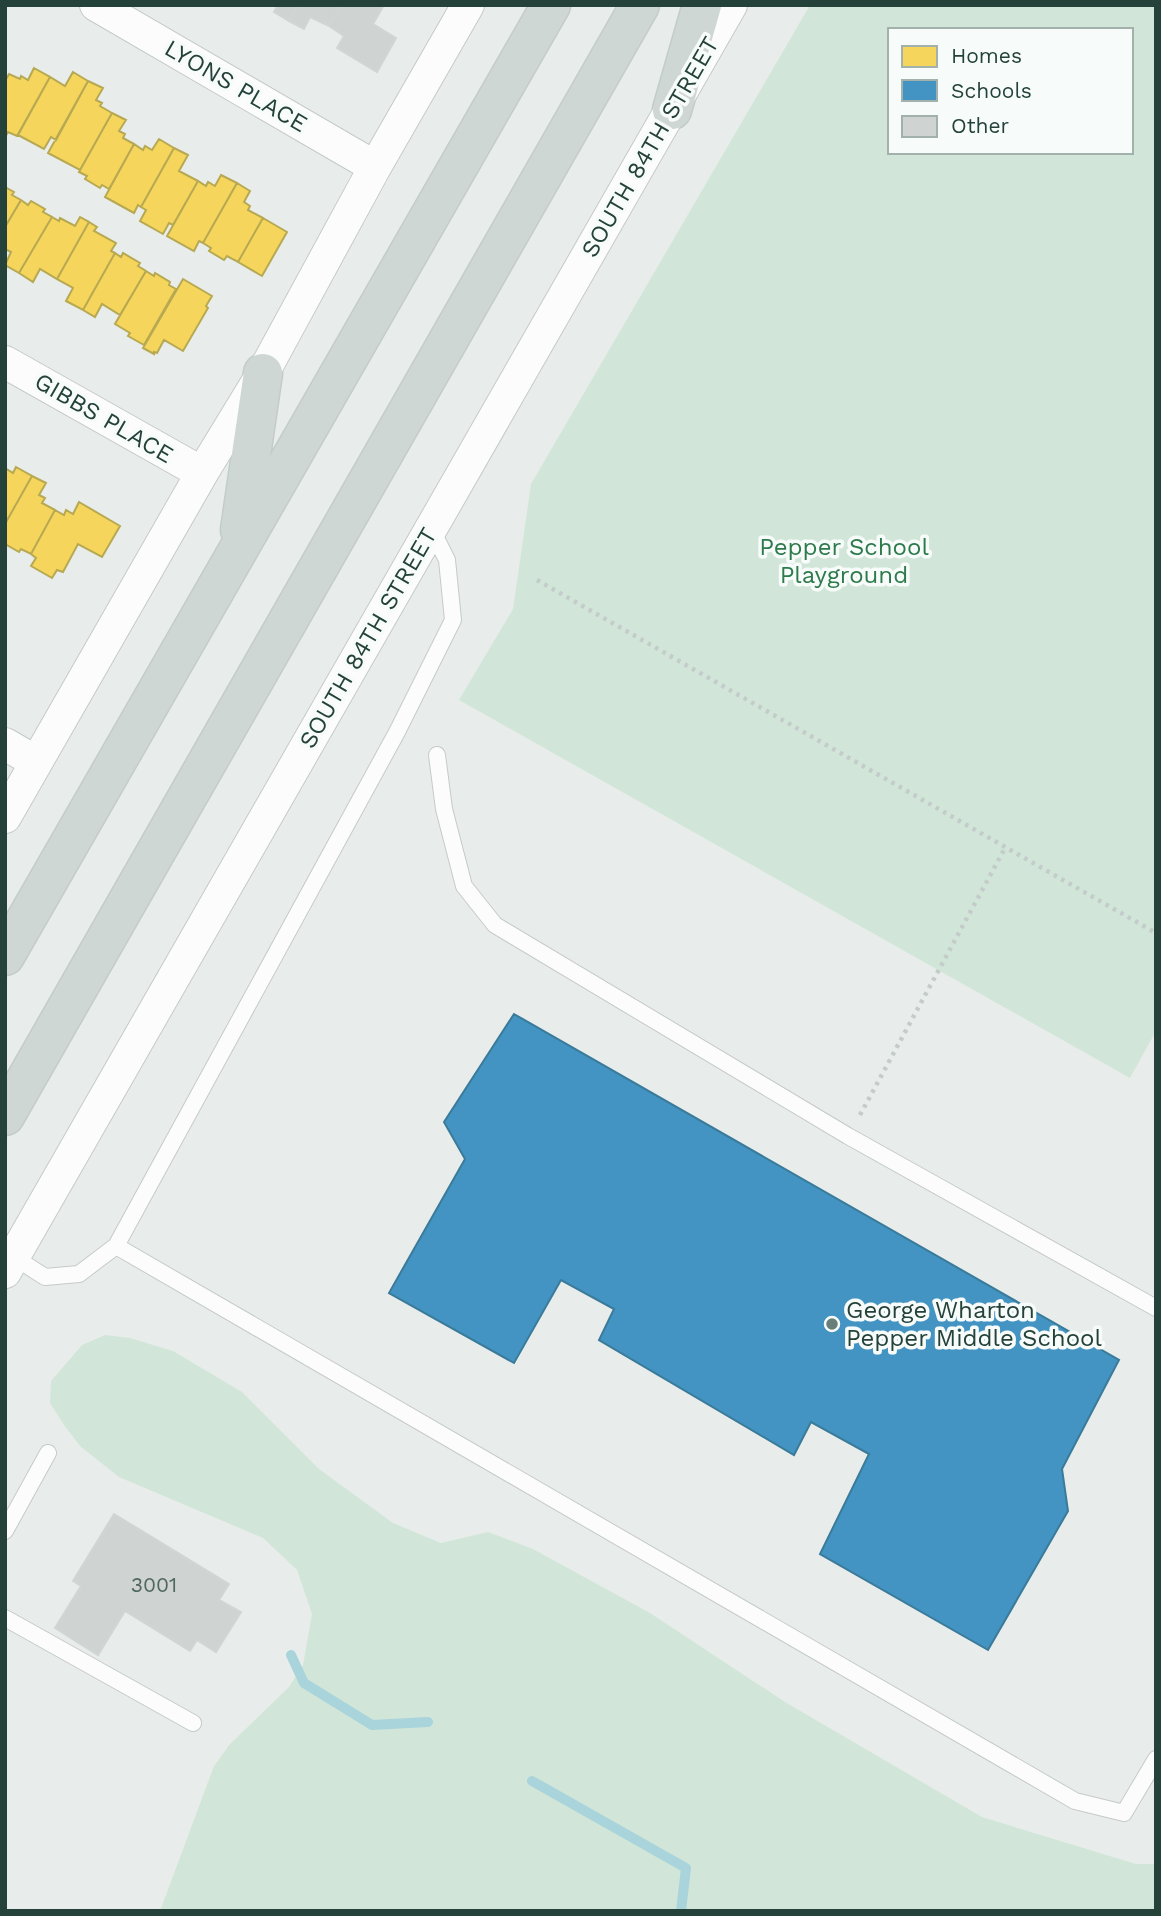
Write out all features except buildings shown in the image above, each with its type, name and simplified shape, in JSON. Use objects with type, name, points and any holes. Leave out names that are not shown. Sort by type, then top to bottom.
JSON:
[{"type":"main road","points":[[5,956],[551,5]]},
{"type":"main road","points":[[5,1116],[639,5]]},
{"type":"main road","points":[[672,110],[702,5]]},
{"type":"main road","points":[[238,549],[262,373]]},
{"type":"street","name":"LYONS PLACE","points":[[96,5],[375,167]]},
{"type":"street","points":[[5,817],[262,373],[468,5]]},
{"type":"street","name":"SOUTH 84TH STREET","points":[[9,1264],[731,5]]},
{"type":"street","name":"GIBBS PLACE","points":[[5,362],[202,473]]},
{"type":"street","points":[[5,744],[36,762]]},
{"type":"lane","points":[[9,1264],[45,1278],[79,1275],[116,1246],[397,732],[453,620],[447,560],[431,528]]},
{"type":"lane","points":[[437,755],[444,808],[464,886],[495,925],[848,1136],[1156,1308]]},
{"type":"lane","points":[[116,1246],[1075,1801],[1124,1813],[1156,1759]]},
{"type":"lane","points":[[5,1531],[48,1453]]},
{"type":"lane","points":[[5,1618],[193,1723]]},
{"type":"path","points":[[537,580],[1156,933]]},
{"type":"path","points":[[848,1136],[1005,848]]},
{"type":"green space","name":"Pepper School Playground","points":[[810,5],[1156,5],[1156,1031],[1130,1078],[459,700],[513,609],[531,484]]},
{"type":"green space","points":[[105,1335],[130,1338],[173,1351],[242,1392],[319,1469],[393,1523],[441,1543],[488,1532],[533,1549],[650,1613],[785,1702],[982,1817],[1136,1864],[1156,1864],[1156,1911],[160,1911],[214,1766],[230,1744],[289,1687],[303,1665],[312,1614],[297,1570],[263,1538],[119,1477],[80,1446],[64,1425],[50,1403],[51,1381],[82,1345]]},
{"type":"waterway","points":[[291,1655],[304,1683],[372,1725],[428,1722]]},
{"type":"waterway","points":[[532,1781],[686,1868],[681,1911]]},
{"type":"place","name":"George Wharton Pepper Middle School","points":[[832,1324]]}]
